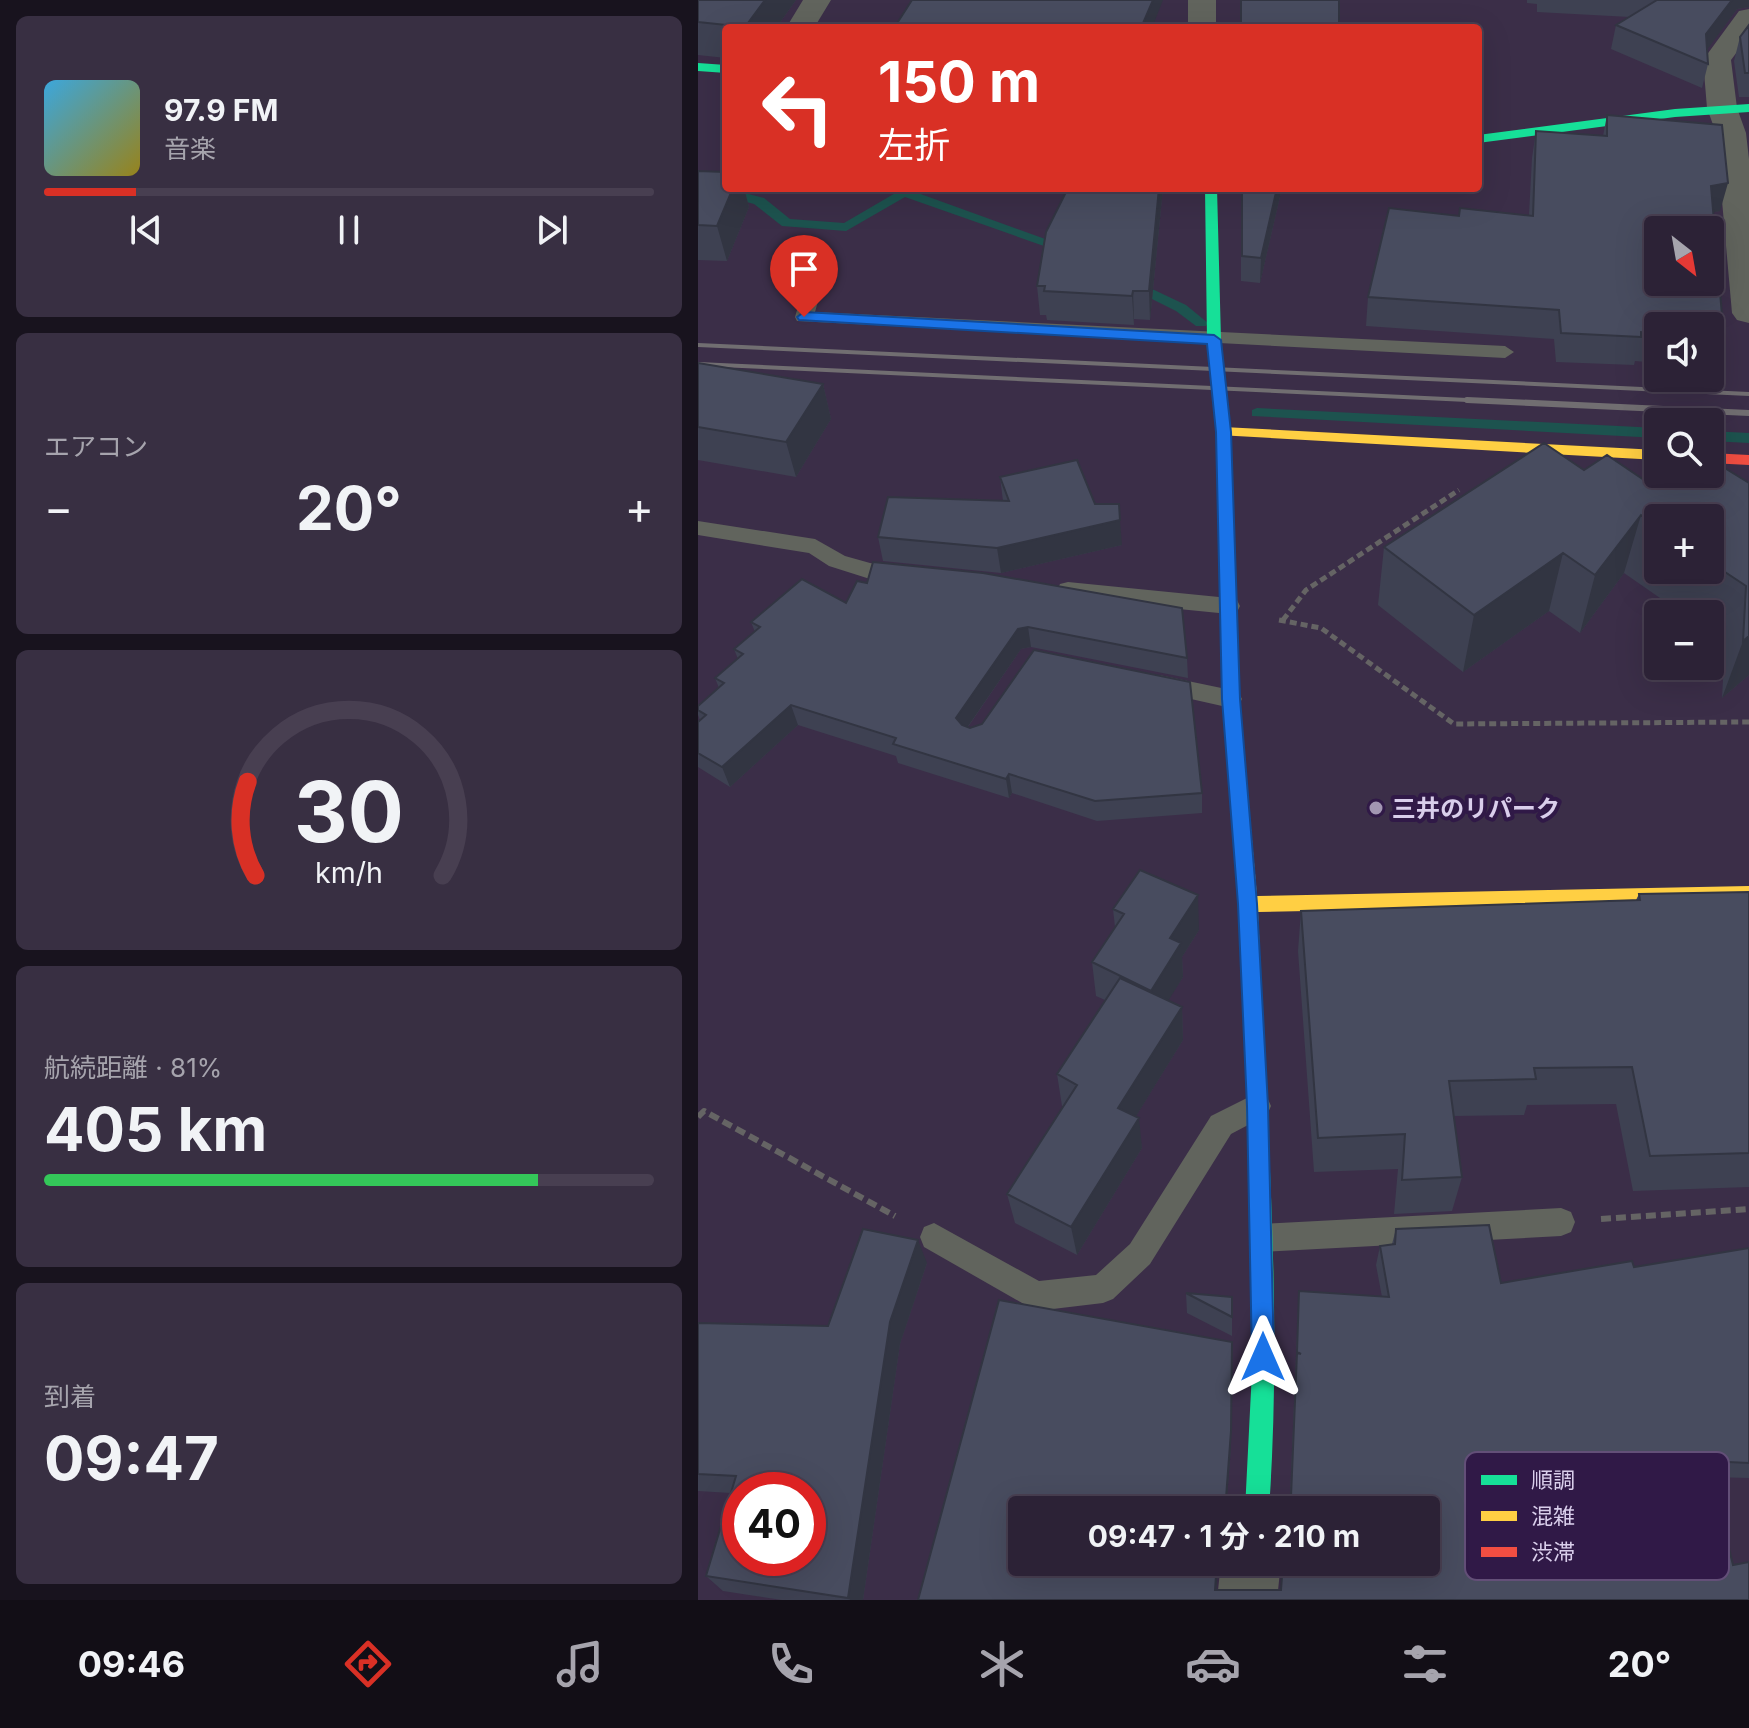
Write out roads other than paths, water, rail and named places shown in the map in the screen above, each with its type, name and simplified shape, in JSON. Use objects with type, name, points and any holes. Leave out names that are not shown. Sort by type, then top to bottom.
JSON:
[{"type":"street","points":[[802,24],[817,0]]},
{"type":"street","points":[[1202,0],[1202,24]]},
{"type":"street","points":[[1749,17],[1717,60],[1736,108],[1731,133],[1749,313]]},
{"type":"street","points":[[698,67],[722,69]]},
{"type":"street","points":[[1482,139],[1736,108]]},
{"type":"street","points":[[1211,192],[1214,340],[1223,432],[1231,699],[1248,904],[1263,1238],[1263,1447],[1258,1496]]},
{"type":"street","points":[[1223,432],[1644,454]]},
{"type":"street","points":[[1724,459],[1749,460]]},
{"type":"street","points":[[1248,904],[1749,894]]},
{"type":"street","points":[[1247,1600],[1250,1576]]},
{"type":"lane","points":[[818,269],[804,317],[1214,340],[1505,352]]},
{"type":"lane","points":[[698,528],[815,546],[837,561],[870,571],[916,575]]},
{"type":"lane","points":[[1040,588],[1230,613]]},
{"type":"lane","points":[[1138,680],[1231,699]]},
{"type":"lane","points":[[934,1237],[1036,1296],[1103,1289],[1140,1254],[1221,1125],[1257,1106]]},
{"type":"lane","points":[[1263,1238],[1561,1222]]},
{"type":"waterway","points":[[698,185],[722,191]]},
{"type":"waterway","points":[[725,192],[759,201],[787,223],[846,227],[904,192]]},
{"type":"waterway","points":[[904,192],[1066,249]]},
{"type":"waterway","points":[[1131,283],[1181,308],[1201,323]]},
{"type":"waterway","points":[[1257,413],[1644,432]]},
{"type":"waterway","points":[[1724,437],[1749,438]]},
{"type":"railway","points":[[698,345],[1749,394]]},
{"type":"railway","points":[[698,364],[1485,401]]},
{"type":"railway","points":[[1467,400],[1485,401]]},
{"type":"railway","points":[[1485,401],[1749,413]]},
{"type":"railway","points":[[1485,401],[1510,402]]},
{"type":"place","name":"三井のリパーク","points":[[1376,808]]}]
